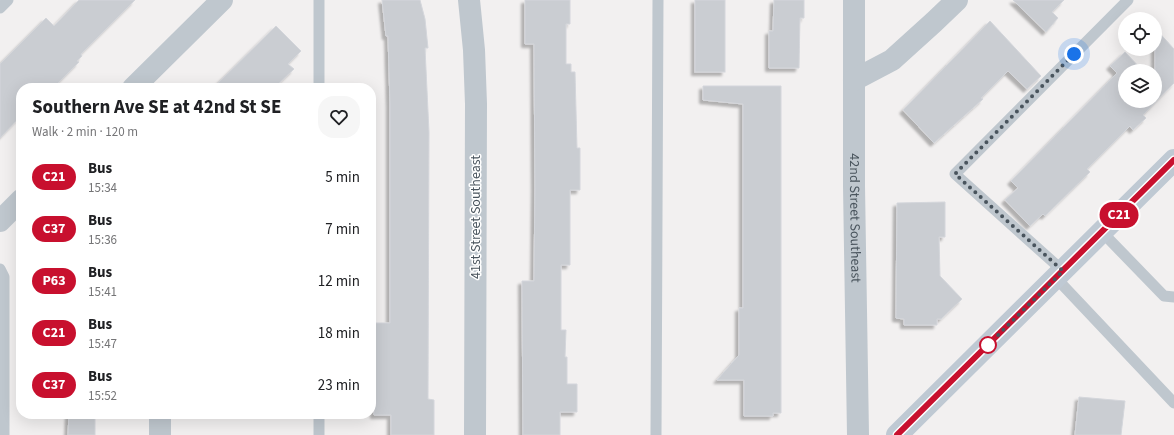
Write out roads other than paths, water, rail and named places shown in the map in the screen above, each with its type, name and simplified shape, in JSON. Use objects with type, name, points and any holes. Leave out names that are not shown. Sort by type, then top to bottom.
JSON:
[{"type":"main road","points":[[897,435],[1174,161]]},
{"type":"street","points":[[143,83],[222,0]]},
{"type":"street","name":"41st Street Southeast","points":[[469,0],[474,50],[476,104],[475,435]]},
{"type":"street","name":"42nd Street Southeast","points":[[854,0],[854,186],[858,435]]},
{"type":"street","points":[[854,80],[892,60],[956,0]]},
{"type":"street","points":[[0,221],[16,205]]},
{"type":"street","points":[[160,419],[160,435]]},
{"type":"lane","points":[[0,8],[8,0]]},
{"type":"lane","points":[[319,0],[319,83]]},
{"type":"lane","points":[[656,435],[658,0]]},
{"type":"lane","points":[[1128,0],[955,174],[1059,275],[1174,403]]},
{"type":"lane","points":[[1102,232],[1164,296],[1174,297]]},
{"type":"lane","points":[[0,269],[4,278],[4,435]]},
{"type":"lane","points":[[319,419],[319,435]]}]
